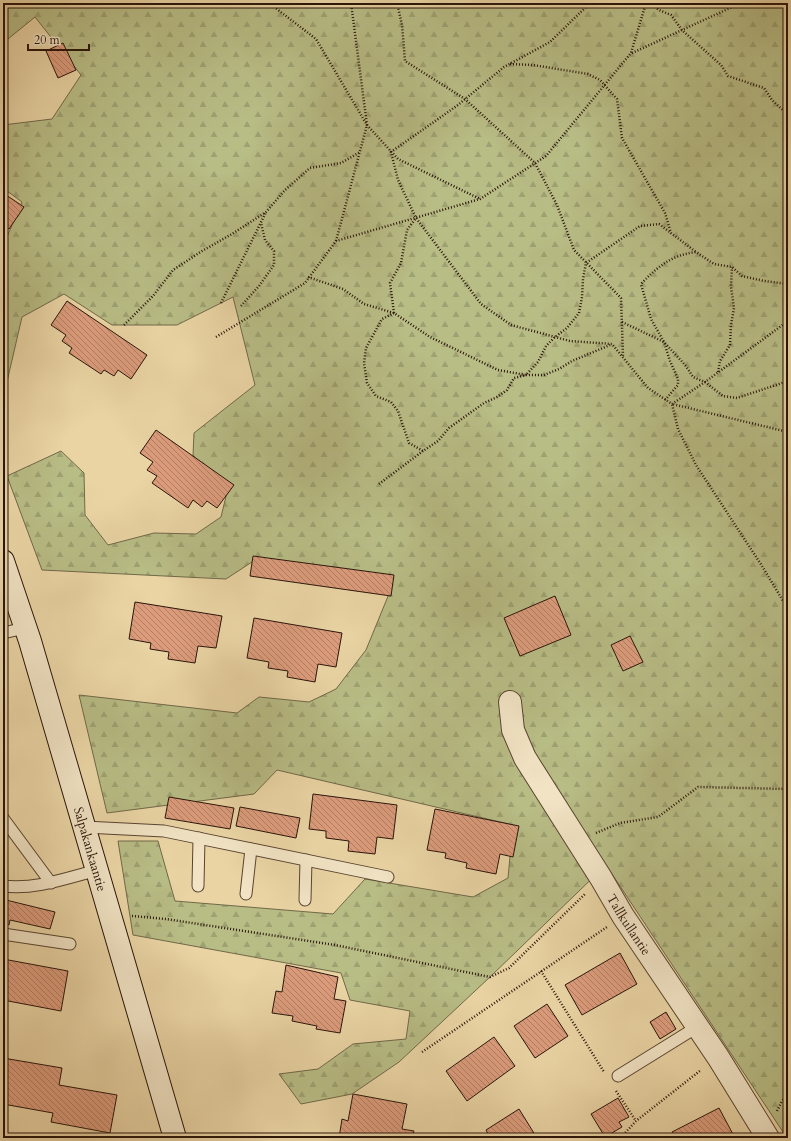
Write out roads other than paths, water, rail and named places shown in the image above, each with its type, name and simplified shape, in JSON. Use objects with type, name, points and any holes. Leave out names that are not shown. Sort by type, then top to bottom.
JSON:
[{"type":"street","name":"Salpakankaantie","points":[[3,561],[25,628],[98,870],[175,1138]]},
{"type":"street","name":"Tallkullantie","points":[[510,702],[513,730],[525,758],[624,916],[718,1057],[768,1138]]},
{"type":"lane","points":[[3,633],[25,628]]},
{"type":"lane","points":[[3,818],[51,883]]},
{"type":"lane","points":[[85,827],[164,831],[388,877]]},
{"type":"lane","points":[[198,886],[199,838]]},
{"type":"lane","points":[[246,894],[251,849]]},
{"type":"lane","points":[[305,900],[306,860]]},
{"type":"lane","points":[[3,886],[16,887],[51,883],[98,870]]},
{"type":"lane","points":[[3,934],[70,944]]},
{"type":"lane","points":[[618,1076],[697,1027]]}]
